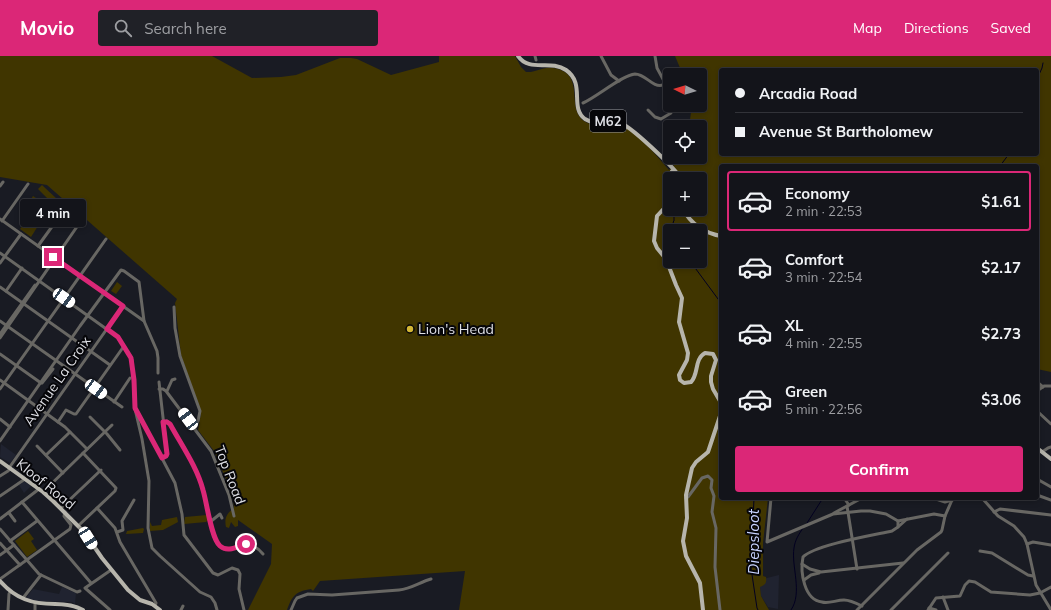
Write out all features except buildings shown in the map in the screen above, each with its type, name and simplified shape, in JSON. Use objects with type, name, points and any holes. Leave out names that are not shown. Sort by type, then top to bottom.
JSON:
[{"type":"main road","name":"M62","points":[[519,56],[523,62],[531,65],[554,65],[566,70],[576,83],[578,110],[585,118],[594,122],[613,121],[623,124],[645,142],[663,160]]},
{"type":"main road","name":"M62","points":[[667,164],[676,172]]},
{"type":"main road","points":[[663,210],[657,216],[654,239],[656,247],[666,259],[682,298],[679,323],[688,348],[686,361],[679,372],[679,378],[684,383],[691,382],[694,379],[700,356],[705,353],[713,354],[716,358],[716,362],[711,376],[711,384],[719,401]]},
{"type":"main road","points":[[688,216],[692,222],[706,231],[719,235]]},
{"type":"main road","points":[[703,610],[700,582],[686,558],[683,547],[683,536],[687,515],[686,498],[693,466],[707,453],[710,448],[719,421]]},
{"type":"main road","points":[[1039,450],[1051,459]]},
{"type":"main road","name":"Kloof Road","points":[[0,461],[41,491],[61,508],[78,526],[126,588],[137,598],[155,606],[160,610]]},
{"type":"main road","points":[[0,580],[10,592],[35,603],[71,605],[83,610]]},
{"type":"street","points":[[535,56],[536,60]]},
{"type":"street","points":[[601,56],[611,75],[619,81]]},
{"type":"street","points":[[655,56],[657,68],[663,79]]},
{"type":"street","points":[[583,103],[619,81],[635,74],[658,86],[663,85]]},
{"type":"street","points":[[648,110],[655,117],[661,119],[671,112]]},
{"type":"street","points":[[0,186],[3,182]]},
{"type":"street","points":[[28,184],[1,220],[56,257],[80,276],[144,321]]},
{"type":"street","points":[[38,246],[64,210]]},
{"type":"street","points":[[0,334],[23,304],[83,218]]},
{"type":"street","points":[[0,263],[21,234]]},
{"type":"street","points":[[0,389],[106,239]]},
{"type":"street","points":[[0,253],[117,336],[124,346],[132,360],[135,410],[141,436],[148,481],[148,526],[152,548],[200,592],[211,597],[216,603],[217,610]]},
{"type":"street","points":[[6,291],[22,268]]},
{"type":"street","points":[[0,441],[122,270],[139,282],[144,321],[158,355],[158,373]]},
{"type":"street","points":[[0,287],[110,365]]},
{"type":"street","name":"Avenue La Croix","points":[[0,476],[8,471],[123,306]]},
{"type":"street","points":[[174,307],[175,328],[180,356],[200,411],[199,420],[195,428]]},
{"type":"street","points":[[138,317],[143,313]]},
{"type":"street","points":[[0,321],[122,407]]},
{"type":"street","points":[[0,338],[7,326]]},
{"type":"street","points":[[58,422],[66,410],[76,414],[124,346]]},
{"type":"street","points":[[0,354],[41,384]]},
{"type":"street","points":[[114,402],[130,378]]},
{"type":"street","points":[[160,389],[167,391],[172,381],[175,379]]},
{"type":"street","points":[[0,380],[58,422],[87,449]]},
{"type":"street","points":[[159,382],[167,454],[162,458]]},
{"type":"street","points":[[1039,384],[1043,387]]},
{"type":"street","points":[[1039,390],[1043,387],[1051,386]]},
{"type":"street","name":"Top Road","points":[[167,391],[213,453],[229,495],[234,516]]},
{"type":"street","points":[[135,408],[175,483],[182,514],[185,537],[213,573],[218,575],[233,568],[239,570],[240,589],[244,610]]},
{"type":"street","points":[[1039,413],[1051,424]]},
{"type":"street","points":[[90,417],[120,450]]},
{"type":"street","points":[[0,419],[10,427]]},
{"type":"street","points":[[163,422],[170,424],[191,460],[204,491],[210,522],[216,540],[221,547],[229,549],[250,544],[257,547],[263,554]]},
{"type":"street","points":[[0,519],[22,502],[41,491],[63,473],[112,425]]},
{"type":"street","points":[[46,455],[70,432]]},
{"type":"street","points":[[37,446],[63,473]]},
{"type":"street","points":[[1042,452],[1051,447]]},
{"type":"street","points":[[78,526],[115,491],[116,487],[83,453]]},
{"type":"street","points":[[61,508],[101,470]]},
{"type":"street","points":[[686,498],[688,498],[703,477],[708,476],[711,478],[711,488],[714,496],[712,512],[716,528],[715,567],[720,610]]},
{"type":"street","points":[[0,495],[25,479]]},
{"type":"street","points":[[1039,480],[1051,487]]},
{"type":"street","points":[[1039,496],[1051,500]]},
{"type":"street","points":[[117,532],[124,529],[122,522],[134,500]]},
{"type":"street","points":[[771,500],[768,542],[833,514],[858,500]]},
{"type":"street","points":[[845,500],[848,505],[856,569]]},
{"type":"street","points":[[939,500],[945,502],[952,500]]},
{"type":"street","points":[[857,610],[917,550],[941,532],[952,500]]},
{"type":"street","points":[[984,500],[999,517],[1018,529],[1024,537],[1027,544],[1036,585],[1050,610]]},
{"type":"street","points":[[22,502],[91,583]]},
{"type":"street","points":[[97,508],[114,526],[120,542],[156,604],[155,606]]},
{"type":"street","points":[[994,512],[1000,509],[1051,515]]},
{"type":"street","points":[[833,514],[865,511],[876,512],[891,516],[898,521],[934,514],[946,516]]},
{"type":"street","points":[[0,580],[71,528],[71,525],[64,516],[65,512]]},
{"type":"street","points":[[8,513],[15,521]]},
{"type":"street","points":[[210,522],[220,514],[222,514],[222,518]]},
{"type":"street","points":[[862,606],[843,600],[827,603],[819,602],[804,586],[802,564],[803,557],[823,547],[892,531],[907,519]]},
{"type":"street","points":[[10,540],[37,521]]},
{"type":"street","points":[[898,521],[898,527]]},
{"type":"street","points":[[0,529],[38,573],[79,591]]},
{"type":"street","points":[[0,542],[20,565]]},
{"type":"street","points":[[1027,544],[1032,542],[1051,545]]},
{"type":"street","points":[[0,555],[14,545]]},
{"type":"street","points":[[980,551],[992,552],[1028,575],[1034,576]]},
{"type":"street","points":[[891,610],[948,553]]},
{"type":"street","points":[[804,580],[811,575],[821,572],[904,563]]},
{"type":"street","points":[[802,564],[810,569],[821,572]]},
{"type":"street","points":[[891,565],[895,572]]},
{"type":"street","points":[[110,610],[86,590],[86,586],[111,570]]},
{"type":"street","points":[[22,598],[42,575]]},
{"type":"street","points":[[291,610],[294,601],[308,594],[405,590],[431,579]]},
{"type":"street","points":[[936,610],[929,609],[935,599],[960,596],[966,583],[971,581],[994,593],[1030,595],[1040,593],[1051,587]]},
{"type":"street","points":[[8,610],[10,592]]},
{"type":"street","points":[[943,597],[948,610]]},
{"type":"street","points":[[35,603],[35,610]]},
{"type":"shaded area","points":[[0,56],[212,56],[252,78],[296,75],[340,58],[357,59],[391,75],[439,62],[439,56],[515,56],[521,67],[526,72],[553,68],[563,71],[570,76],[573,83],[576,108],[584,121],[597,125],[615,124],[632,132],[646,144],[669,170],[675,164],[707,164],[707,120],[690,120],[691,112],[707,112],[707,68],[680,68],[675,56],[1051,56],[1051,372],[1039,369],[1039,164],[719,164],[719,500],[768,500],[763,543],[763,576],[766,577],[766,582],[760,587],[761,596],[769,610],[459,610],[465,571],[320,581],[313,591],[311,589],[306,590],[295,595],[287,610],[248,610],[271,564],[272,544],[238,520],[238,526],[235,527],[231,522],[229,528],[226,527],[225,521],[227,516],[234,508],[233,496],[214,451],[198,430],[201,413],[181,355],[175,303],[177,299],[47,185],[0,177]]},
{"type":"shaded area","points":[[42,185],[58,200],[54,205],[38,189]]},
{"type":"shaded area","points":[[33,196],[52,209],[48,214],[30,201]]},
{"type":"shaded area","points":[[32,208],[33,214],[42,212],[43,218],[32,220],[30,214],[22,217],[21,210]]},
{"type":"shaded area","points":[[28,219],[38,226],[31,237],[20,229]]},
{"type":"shaded area","points":[[117,282],[122,286],[116,294],[111,291]]},
{"type":"shaded area","points":[[1,444],[16,455],[10,463],[0,457]]},
{"type":"shaded area","points":[[24,481],[31,486],[24,493],[19,485]]},
{"type":"shaded area","points":[[207,515],[208,520],[206,522],[184,524],[185,517]]},
{"type":"shaded area","points":[[177,517],[178,522],[163,530],[150,531],[150,522],[152,526],[161,525],[162,520]]},
{"type":"shaded area","points":[[143,528],[143,533],[126,534],[127,531]]},
{"type":"shaded area","points":[[28,531],[34,539],[31,541],[37,550],[27,557],[15,541]]},
{"type":"shaded area","points":[[779,575],[778,609],[768,607],[761,596],[759,580]]},
{"type":"shaded area","points":[[62,587],[76,593],[75,604],[72,602],[36,601],[26,598],[33,589],[59,594]]},
{"type":"waterway","points":[[1039,75],[1043,63]]},
{"type":"waterway","points":[[1002,164],[1008,156]]},
{"type":"waterway","name":"Diepsloot","points":[[674,216],[674,224]]},
{"type":"waterway","name":"Diepsloot","points":[[695,268],[719,300]]},
{"type":"waterway","name":"Diepsloot","points":[[754,500],[751,568],[758,610]]},
{"type":"waterway","points":[[807,523],[822,500]]},
{"type":"waterway","points":[[791,610],[796,596],[794,548],[796,540],[803,528]]},
{"type":"place","name":"Lion's Head","points":[[410,329]]},
{"type":"route","points":[[53,257],[123,306],[107,329],[118,337],[131,359],[134,380],[135,408],[162,458],[167,455],[163,422],[170,424],[187,452],[204,491],[210,523],[218,544],[223,548],[232,549],[246,544]]}]
